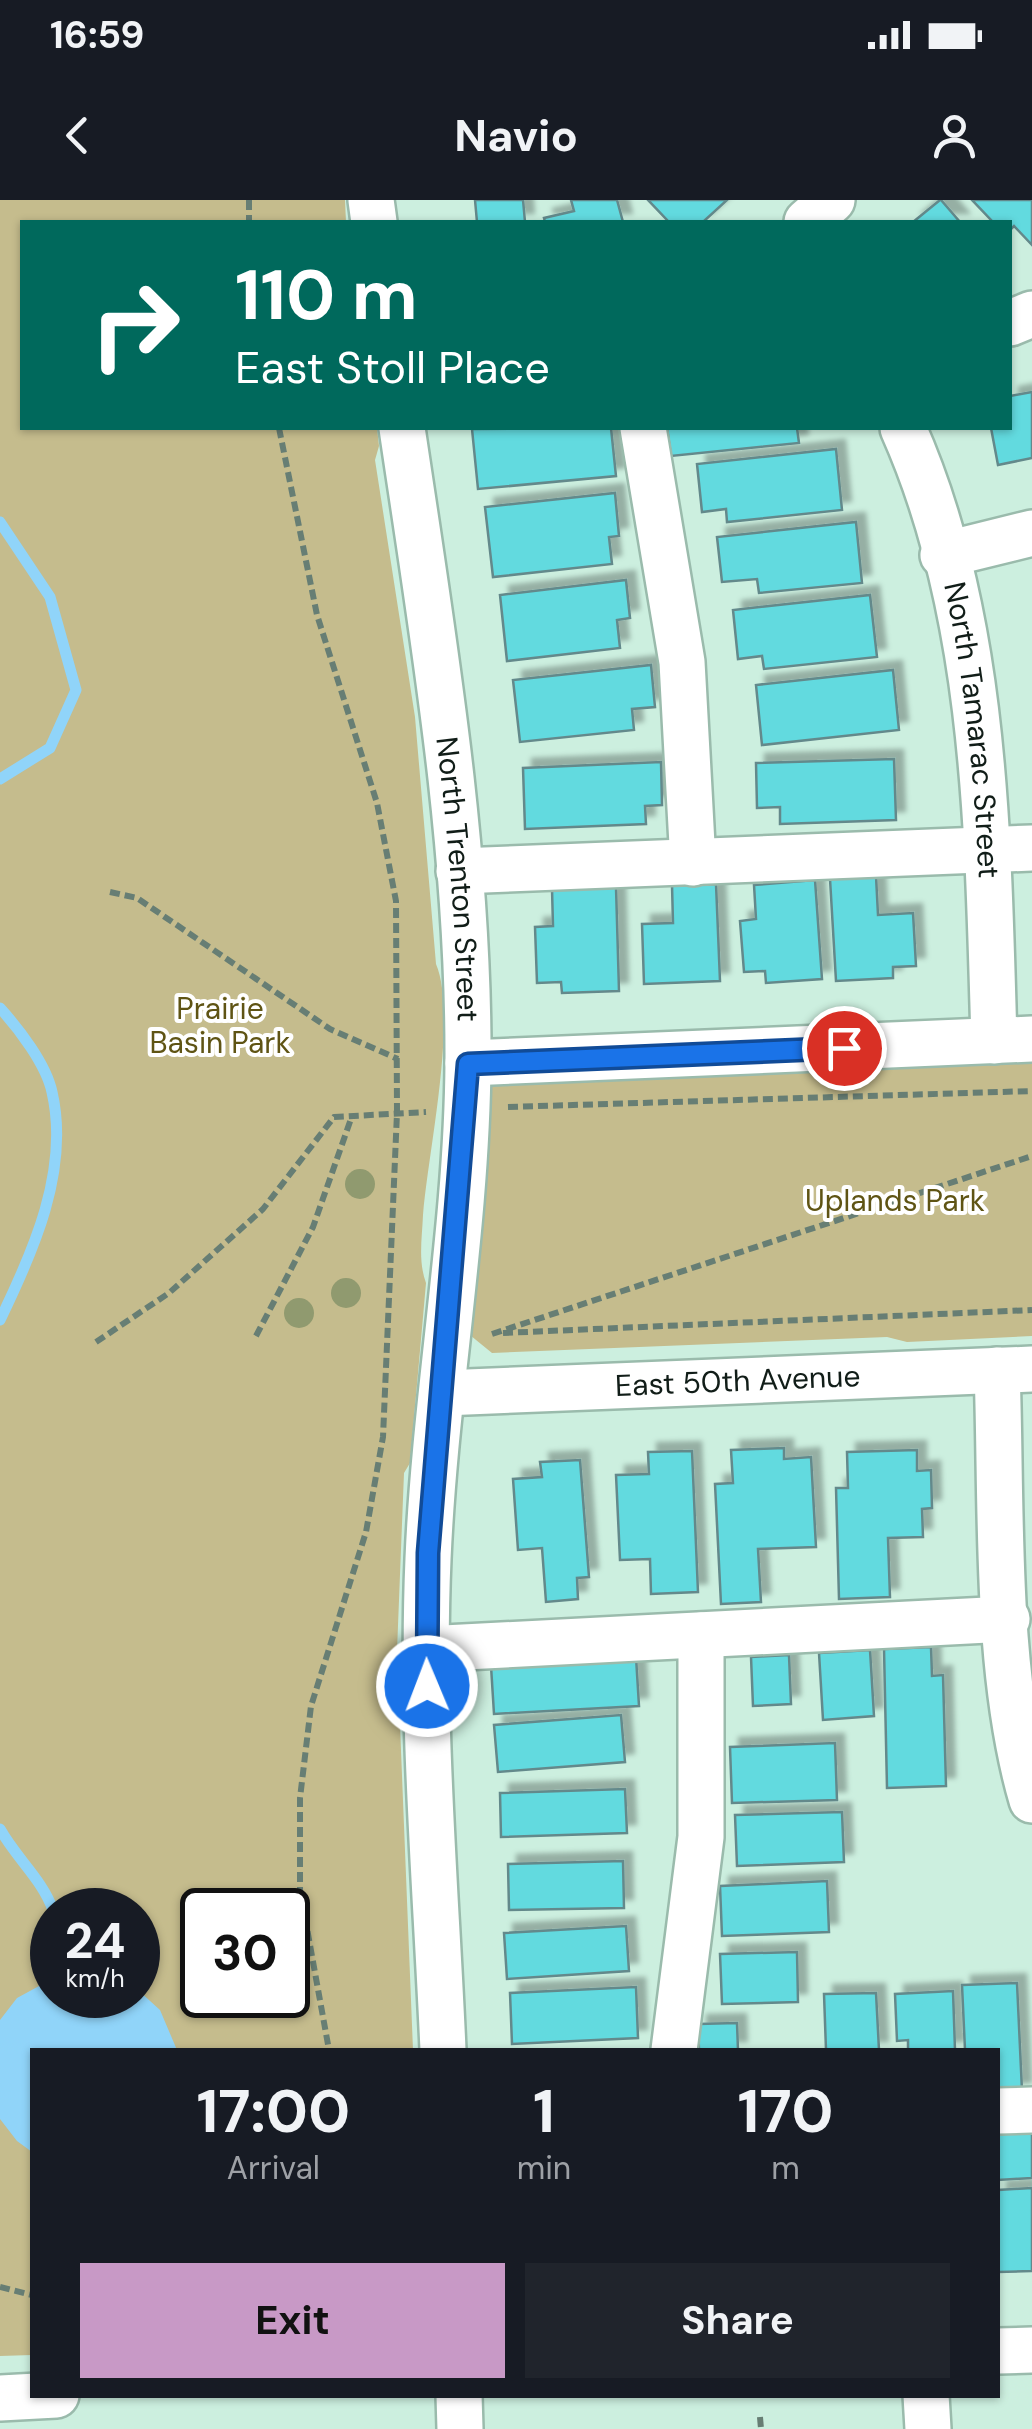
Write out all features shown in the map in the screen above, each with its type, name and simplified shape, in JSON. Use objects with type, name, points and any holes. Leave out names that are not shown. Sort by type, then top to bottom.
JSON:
[{"type":"street","points":[[809,220],[832,200]]},
{"type":"street","name":"North Trenton Street","points":[[402,430],[451,779],[468,1064],[425,1649],[444,2048]]},
{"type":"street","points":[[643,430],[682,662],[693,862]]},
{"type":"street","name":"North Tamarac Street","points":[[904,430],[944,555],[971,672],[986,788],[1010,850],[1013,1040]]},
{"type":"street","points":[[944,555],[1032,533]]},
{"type":"street","points":[[459,871],[1010,850]]},
{"type":"street","points":[[468,1064],[1013,1040]]},
{"type":"street","points":[[1014,1369],[1007,1619],[1021,1763],[1032,1800]]},
{"type":"street","name":"East 50th Avenue","points":[[442,1393],[1014,1369]]},
{"type":"street","points":[[425,1649],[1007,1619]]},
{"type":"street","points":[[674,2048],[701,1836],[701,1634]]},
{"type":"street","points":[[1000,2111],[1032,2110]]},
{"type":"street","points":[[1000,2351],[1032,2350]]},
{"type":"street","points":[[0,2398],[30,2396]]},
{"type":"street","points":[[458,2398],[460,2429]]},
{"type":"street","points":[[926,2398],[928,2429]]},
{"type":"path","points":[[278,430],[317,615],[377,802],[393,884],[397,1113],[388,1362],[377,1485],[320,1666],[303,1753],[300,1890],[330,2048]]},
{"type":"path","points":[[110,892],[137,898],[330,1029],[398,1059]]},
{"type":"path","points":[[96,1342],[169,1294],[263,1209],[334,1117],[1032,1091]]},
{"type":"path","points":[[256,1336],[313,1228],[352,1116]]},
{"type":"path","points":[[1032,1156],[492,1334],[1032,1310]]},
{"type":"path","points":[[378,1362],[388,1362]]},
{"type":"path","points":[[0,2287],[30,2295]]},
{"type":"path","points":[[760,2418],[761,2429]]},
{"type":"green space","name":"Prairie Basin Park","points":[[0,200],[345,200],[346,220],[20,220],[20,430],[377,430],[375,460],[415,717],[444,1017],[440,1086],[423,1215],[421,1258],[426,1283],[410,1463],[404,1473],[397,1651],[413,2048],[30,2048],[30,2355],[0,2356]]},
{"type":"green space","name":"Uplands Park","points":[[1032,1058],[1032,1336],[907,1342],[887,1337],[492,1353],[465,1331],[489,1084]]},
{"type":"water","points":[[30,1991],[30,2018],[160,2018],[160,2010],[176,2048],[30,2048],[30,2151],[0,2119],[0,2020],[17,1998]]},
{"type":"building","points":[[475,200],[523,200],[525,220],[477,220]]},
{"type":"building","points":[[571,200],[617,200],[622,220],[544,220],[574,211]]},
{"type":"building","points":[[648,200],[727,200],[705,220],[667,220]]},
{"type":"building","points":[[940,200],[958,220],[915,220]]},
{"type":"building","points":[[972,200],[1032,200],[1032,245],[1012,228],[1012,220],[991,220]]},
{"type":"building","points":[[1032,392],[1032,458],[998,465],[991,430],[1012,430],[1012,396]]},
{"type":"building","points":[[472,430],[611,430],[616,476],[478,489]]},
{"type":"building","points":[[667,430],[797,430],[799,443],[671,456]]},
{"type":"building","points":[[836,449],[842,510],[727,522],[726,509],[702,512],[697,464]]},
{"type":"building","points":[[615,493],[619,536],[609,537],[612,564],[493,577],[485,507]]},
{"type":"building","points":[[856,522],[862,583],[759,593],[757,579],[722,582],[717,537]]},
{"type":"building","points":[[626,580],[630,618],[617,620],[620,648],[507,661],[500,595]]},
{"type":"building","points":[[870,595],[877,657],[764,669],[762,656],[738,659],[733,610]]},
{"type":"building","points":[[651,665],[655,707],[632,709],[634,730],[520,742],[513,680]]},
{"type":"building","points":[[893,670],[899,730],[762,745],[756,685]]},
{"type":"building","points":[[894,759],[896,820],[780,824],[780,807],[757,808],[756,763]]},
{"type":"building","points":[[661,762],[662,805],[645,806],[646,824],[525,829],[523,768]]},
{"type":"building","points":[[876,876],[878,915],[913,913],[916,966],[893,967],[893,978],[836,981],[830,879]]},
{"type":"building","points":[[815,880],[822,979],[766,983],[765,971],[744,972],[740,921],[756,919],[754,885]]},
{"type":"building","points":[[716,884],[720,981],[644,984],[642,924],[673,923],[672,885]]},
{"type":"building","points":[[616,887],[619,991],[562,993],[561,982],[537,983],[535,927],[553,926],[552,889]]},
{"type":"building","points":[[784,1448],[784,1459],[811,1457],[816,1547],[758,1549],[761,1602],[721,1604],[715,1484],[733,1483],[731,1450]]},
{"type":"building","points":[[917,1450],[917,1471],[931,1470],[932,1508],[922,1509],[923,1537],[888,1538],[890,1597],[839,1599],[836,1488],[848,1488],[847,1452]]},
{"type":"building","points":[[692,1451],[698,1592],[651,1594],[650,1559],[620,1560],[616,1475],[649,1474],[648,1452]]},
{"type":"building","points":[[580,1460],[589,1577],[577,1578],[578,1599],[546,1602],[542,1548],[518,1550],[513,1479],[542,1477],[540,1462]]},
{"type":"building","points":[[931,1647],[932,1676],[943,1675],[946,1786],[887,1788],[884,1649]]},
{"type":"building","points":[[870,1650],[874,1716],[823,1720],[819,1653]]},
{"type":"building","points":[[789,1655],[791,1704],[753,1706],[751,1657]]},
{"type":"building","points":[[636,1657],[639,1706],[494,1714],[491,1666]]},
{"type":"building","points":[[621,1715],[625,1762],[498,1772],[494,1725]]},
{"type":"building","points":[[835,1743],[837,1800],[732,1803],[730,1747]]},
{"type":"building","points":[[625,1789],[627,1833],[501,1837],[500,1793]]},
{"type":"building","points":[[842,1812],[844,1862],[737,1866],[735,1815]]},
{"type":"building","points":[[623,1861],[624,1908],[509,1910],[508,1864]]},
{"type":"building","points":[[827,1881],[829,1932],[722,1936],[720,1886]]},
{"type":"building","points":[[626,1926],[629,1971],[507,1979],[504,1933]]},
{"type":"building","points":[[797,1952],[798,2002],[722,2004],[720,1954]]},
{"type":"building","points":[[1017,1983],[1022,2091],[1000,2092],[1000,2048],[965,2048],[962,1985]]},
{"type":"building","points":[[636,1987],[638,2038],[512,2044],[510,1993]]},
{"type":"building","points":[[953,1991],[955,2048],[908,2048],[908,2040],[897,2041],[895,1994]]},
{"type":"building","points":[[876,1993],[879,2048],[826,2048],[824,1994]]},
{"type":"building","points":[[737,2023],[738,2048],[699,2048],[698,2024]]},
{"type":"building","points":[[1032,2133],[1032,2178],[1000,2180],[1000,2134]]},
{"type":"building","points":[[1032,2188],[1032,2271],[1000,2272],[1000,2190]]},
{"type":"waterway","points":[[0,522],[50,597],[76,690],[50,748],[0,779]]},
{"type":"waterway","points":[[0,1008],[44,1070],[56,1121],[56,1151],[45,1210],[25,1267],[0,1320]]},
{"type":"waterway","points":[[0,1829],[42,1888]]},
{"type":"route","points":[[427,1686],[428,1553],[468,1064],[844,1048]]}]
